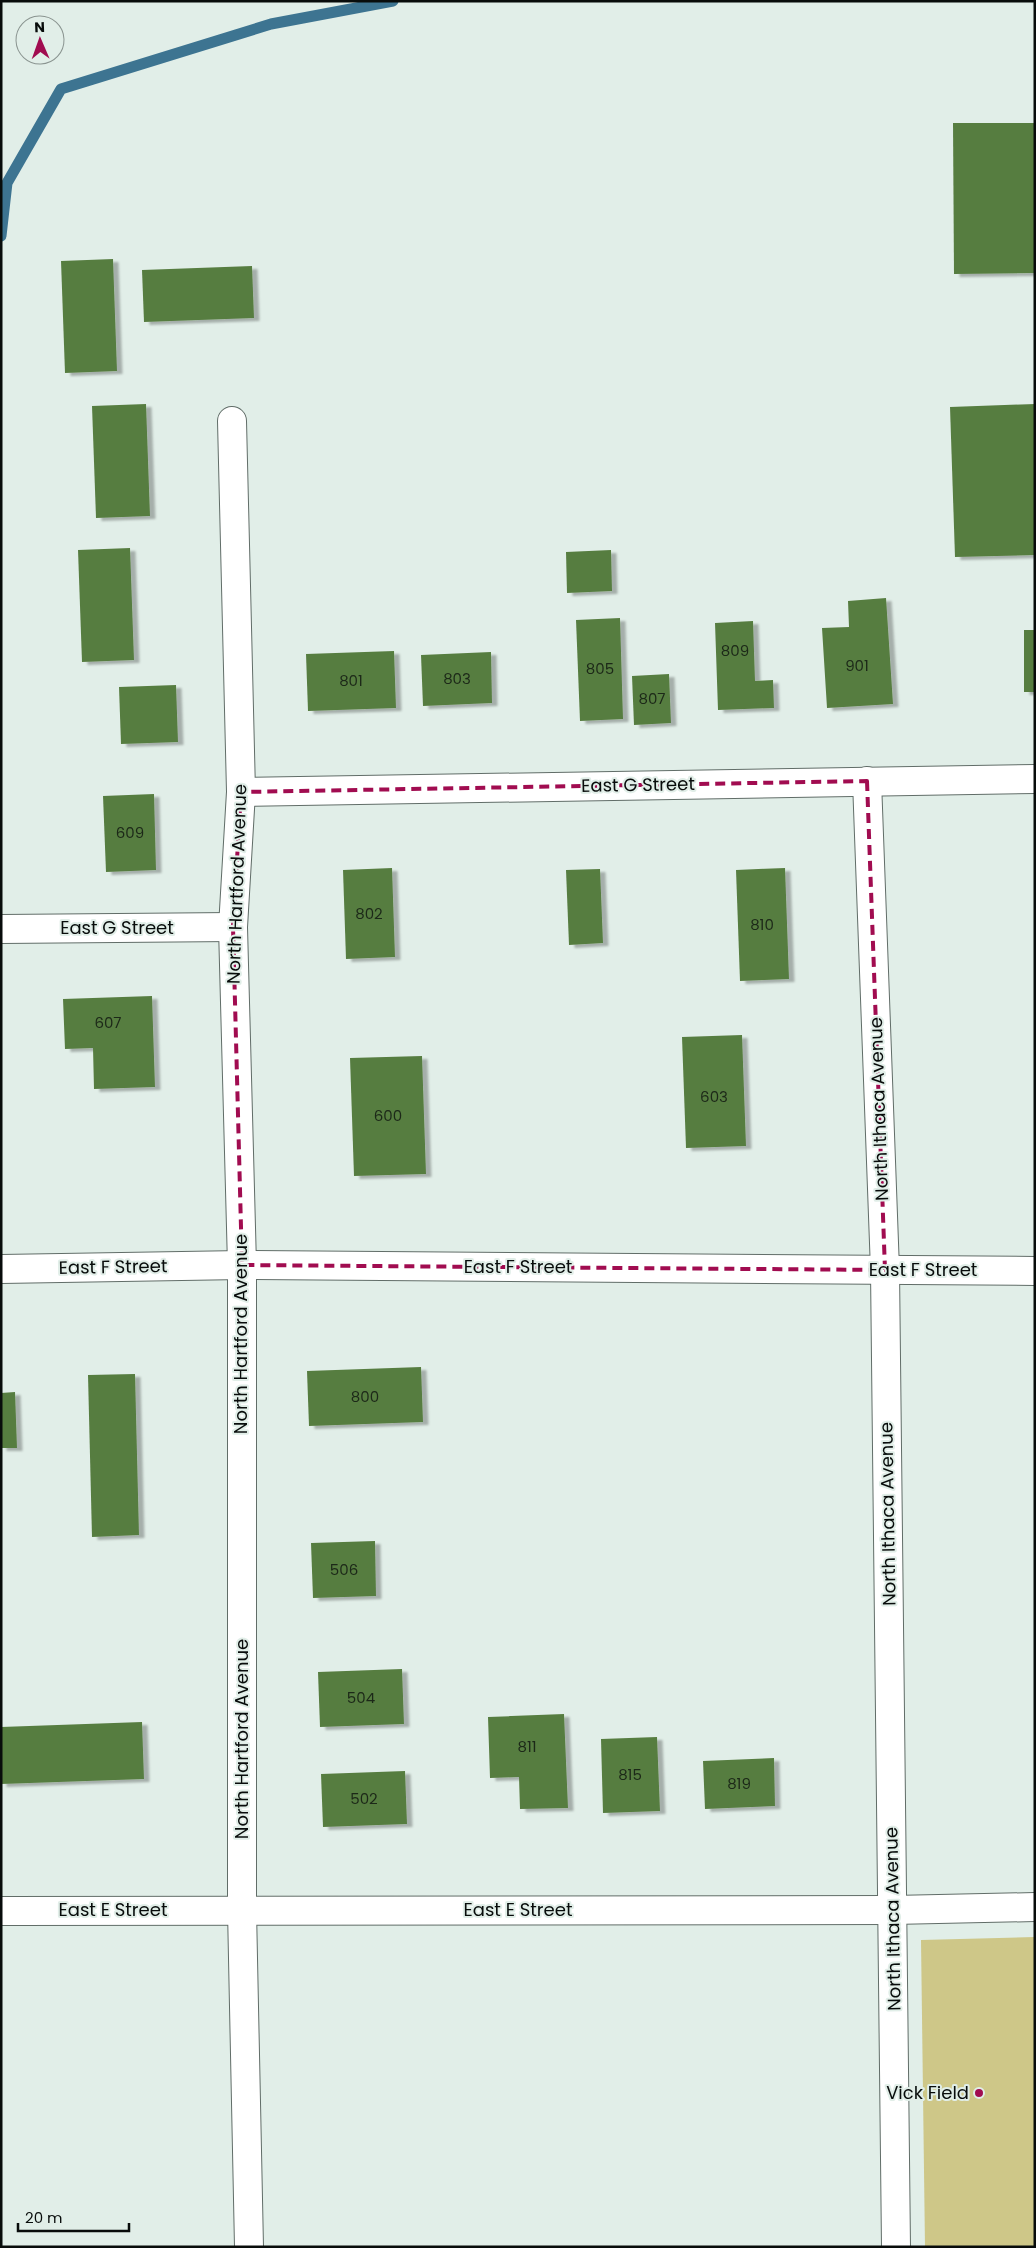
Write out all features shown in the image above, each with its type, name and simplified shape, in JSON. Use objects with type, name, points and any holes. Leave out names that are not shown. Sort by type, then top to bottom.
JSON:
[{"type":"street","name":"North Hartford Avenue","points":[[232,421],[241,792],[233,927],[242,1265],[242,1910],[249,2247]]},
{"type":"street","name":"East G Street","points":[[241,792],[1035,779]]},
{"type":"street","name":"North Ithaca Avenue","points":[[868,781],[885,1270],[896,2247]]},
{"type":"street","name":"East G Street","points":[[1,929],[233,927]]},
{"type":"street","name":"East F Street","points":[[1,1269],[242,1265],[1035,1270]]},
{"type":"street","name":"East E Street","points":[[1,1911],[893,1910],[1035,1907]]},
{"type":"highlighted area","points":[[867,781],[885,1270],[242,1265],[233,927],[241,792]]},
{"type":"shaded area","name":"Vick Field","points":[[1035,1937],[1035,2247],[925,2247],[921,1940]]},
{"type":"building","points":[[953,123],[1035,123],[1035,273],[954,274]]},
{"type":"building","points":[[113,259],[117,371],[65,373],[61,261]]},
{"type":"building","points":[[252,266],[254,318],[144,322],[142,270]]},
{"type":"building","points":[[146,404],[150,516],[96,518],[92,406]]},
{"type":"building","points":[[1035,404],[1035,555],[955,557],[950,407]]},
{"type":"building","points":[[130,548],[134,660],[82,662],[78,550]]},
{"type":"building","points":[[611,550],[612,591],[567,593],[566,552]]},
{"type":"building","points":[[886,598],[893,704],[827,708],[822,628],[849,627],[848,601]]},
{"type":"building","points":[[620,618],[623,719],[580,721],[576,620]]},
{"type":"building","points":[[753,621],[755,681],[773,680],[774,708],[718,710],[715,623]]},
{"type":"building","points":[[1024,630],[1035,630],[1035,692],[1024,692]]},
{"type":"building","points":[[394,651],[396,708],[308,711],[306,654]]},
{"type":"building","points":[[491,652],[492,703],[423,706],[421,655]]},
{"type":"building","points":[[669,674],[671,723],[634,725],[632,676]]},
{"type":"building","points":[[176,685],[178,742],[121,744],[119,687]]},
{"type":"building","points":[[154,794],[156,870],[106,872],[103,796]]},
{"type":"building","points":[[392,868],[395,957],[346,959],[343,870]]},
{"type":"building","points":[[785,868],[789,979],[740,981],[736,870]]},
{"type":"building","points":[[600,869],[603,943],[569,945],[566,870]]},
{"type":"building","points":[[152,996],[155,1087],[94,1089],[93,1048],[65,1049],[63,999]]},
{"type":"building","points":[[742,1035],[746,1146],[686,1148],[682,1037]]},
{"type":"building","points":[[422,1056],[426,1174],[354,1176],[350,1058]]},
{"type":"building","points":[[421,1367],[423,1422],[309,1426],[307,1371]]},
{"type":"building","points":[[135,1374],[139,1535],[92,1537],[88,1375]]},
{"type":"building","points":[[15,1392],[17,1448],[1,1448],[1,1393]]},
{"type":"building","points":[[375,1541],[376,1596],[313,1598],[311,1543]]},
{"type":"building","points":[[402,1669],[404,1724],[320,1727],[318,1672]]},
{"type":"building","points":[[564,1714],[568,1808],[520,1809],[519,1777],[490,1778],[488,1717]]},
{"type":"building","points":[[142,1722],[144,1779],[1,1784],[1,1727]]},
{"type":"building","points":[[657,1737],[660,1811],[603,1813],[601,1739]]},
{"type":"building","points":[[774,1758],[775,1806],[705,1809],[703,1761]]},
{"type":"building","points":[[405,1771],[407,1824],[323,1827],[321,1774]]},
{"type":"waterway","points":[[1,236],[7,183],[61,89],[271,24],[393,1]]},
{"type":"place","name":"Vick Field","points":[[979,2093]]}]
